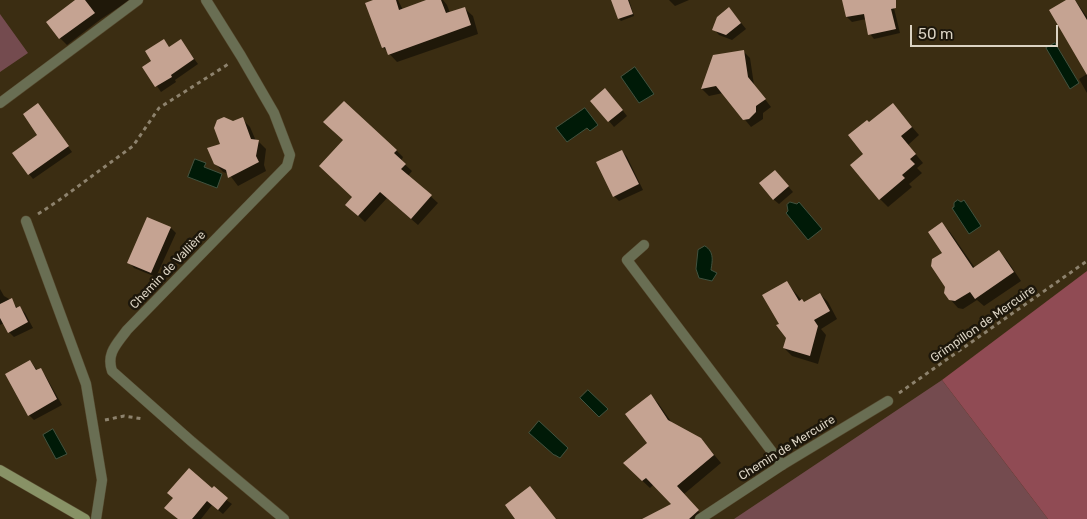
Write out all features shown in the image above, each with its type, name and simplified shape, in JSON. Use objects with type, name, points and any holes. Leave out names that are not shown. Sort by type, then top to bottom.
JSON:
[{"type":"main road","points":[[0,470],[85,519]]},
{"type":"street","points":[[0,103],[138,0]]},
{"type":"street","name":"Chemin de Vallière","points":[[206,0],[274,113],[290,156],[287,166],[127,330],[111,353],[108,361],[112,371],[191,441],[284,519]]},
{"type":"street","points":[[26,221],[86,384],[102,480],[96,519]]},
{"type":"street","points":[[644,245],[627,260],[782,465]]},
{"type":"street","name":"Chemin de Mercuire","points":[[700,519],[782,465],[888,400]]},
{"type":"path","points":[[26,221],[58,201],[133,146],[159,108],[241,56]]},
{"type":"path","name":"Grimpillon de Mercuire","points":[[888,400],[1087,261]]},
{"type":"path","points":[[92,422],[124,416],[148,420]]},
{"type":"shaded area","points":[[0,14],[28,53],[0,72]]},
{"type":"shaded area","points":[[1055,43],[1079,83],[1070,89],[1046,48]]},
{"type":"shaded area","points":[[635,67],[654,94],[639,103],[621,77]]},
{"type":"shaded area","points":[[585,108],[598,125],[590,131],[587,128],[567,142],[556,128]]},
{"type":"shaded area","points":[[195,159],[206,163],[204,167],[222,174],[217,188],[188,177]]},
{"type":"shaded area","points":[[958,200],[961,202],[964,200],[981,226],[969,234],[952,208]]},
{"type":"shaded area","points":[[790,202],[797,204],[799,202],[822,229],[808,240],[786,213],[788,211],[787,205]]},
{"type":"shaded area","points":[[705,246],[712,254],[711,270],[717,273],[712,281],[699,278],[696,269],[698,250]]},
{"type":"shaded area","points":[[1087,271],[1087,519],[1048,519],[942,380]]},
{"type":"shaded area","points":[[942,380],[1048,519],[734,519]]},
{"type":"shaded area","points":[[588,390],[608,409],[599,417],[580,398]]},
{"type":"shaded area","points":[[539,421],[568,448],[560,458],[529,433]]},
{"type":"shaded area","points":[[53,429],[67,454],[56,459],[43,435]]},
{"type":"building","points":[[75,0],[85,0],[95,13],[59,39],[46,22]]},
{"type":"building","points":[[373,0],[396,0],[399,10],[426,0],[441,0],[446,13],[465,7],[471,25],[388,55],[385,47],[382,48],[365,3]]},
{"type":"building","points":[[611,0],[628,0],[633,14],[618,19]]},
{"type":"building","points":[[842,0],[896,0],[896,8],[891,9],[896,29],[868,35],[864,14],[846,17]]},
{"type":"building","points":[[1066,0],[1075,0],[1087,20],[1087,75],[1049,10]]},
{"type":"building","points":[[729,7],[741,23],[726,35],[712,30],[717,17]]},
{"type":"building","points":[[164,39],[169,47],[181,39],[194,59],[171,75],[172,77],[155,87],[142,67],[151,61],[145,51]]},
{"type":"building","points":[[744,50],[748,77],[766,99],[756,106],[756,112],[749,119],[743,120],[716,86],[701,89],[713,55]]},
{"type":"building","points":[[605,88],[623,110],[608,122],[590,101]]},
{"type":"building","points":[[344,101],[397,150],[394,153],[406,164],[401,169],[432,195],[411,219],[380,192],[358,216],[345,205],[352,197],[319,166],[343,140],[323,122]]},
{"type":"building","points":[[38,103],[69,146],[28,175],[12,153],[37,135],[23,114]]},
{"type":"building","points":[[893,103],[912,127],[901,136],[916,154],[910,159],[915,164],[902,175],[905,178],[879,200],[850,165],[863,154],[848,135],[867,120],[869,122]]},
{"type":"building","points":[[224,117],[233,121],[243,117],[251,139],[259,140],[256,156],[259,162],[228,178],[226,170],[214,164],[207,148],[220,144],[214,128],[217,120]]},
{"type":"building","points":[[622,150],[639,184],[613,197],[596,162]]},
{"type":"building","points":[[775,170],[789,186],[773,200],[759,183]]},
{"type":"building","points":[[147,217],[171,227],[151,273],[127,263]]},
{"type":"building","points":[[942,222],[973,268],[999,250],[1014,272],[975,299],[970,292],[955,301],[949,300],[944,293],[945,287],[931,266],[932,259],[942,253],[928,232]]},
{"type":"building","points":[[787,281],[799,301],[802,299],[804,302],[820,293],[830,311],[814,320],[818,326],[810,356],[783,348],[786,338],[776,325],[779,324],[762,295]]},
{"type":"building","points":[[12,298],[16,308],[20,306],[28,322],[8,333],[0,318],[0,304]]},
{"type":"building","points":[[30,360],[36,370],[41,368],[57,399],[28,416],[5,374]]},
{"type":"building","points":[[651,394],[668,420],[701,438],[714,455],[677,486],[699,510],[689,519],[642,519],[671,504],[646,478],[642,481],[623,463],[647,443],[625,414]]},
{"type":"building","points":[[189,468],[212,488],[214,486],[228,498],[218,510],[207,501],[192,519],[178,519],[164,508],[173,498],[167,493]]},
{"type":"building","points":[[530,486],[556,519],[515,519],[505,505]]}]
